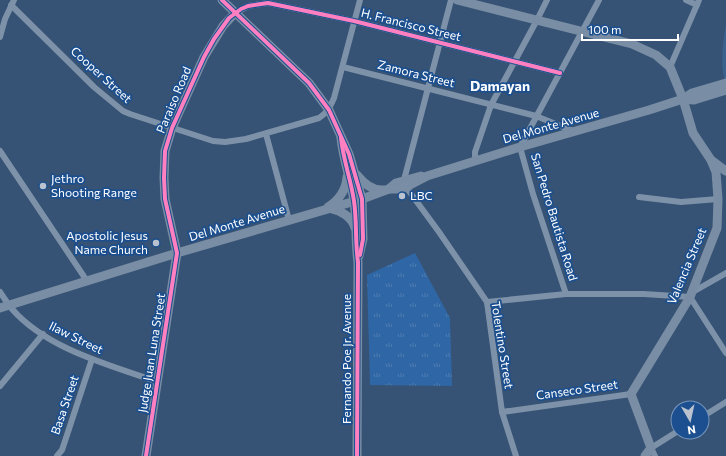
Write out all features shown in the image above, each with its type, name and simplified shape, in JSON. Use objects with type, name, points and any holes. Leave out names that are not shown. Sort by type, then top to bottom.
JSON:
[{"type":"main road","name":"Fernando Poe Jr. Avenue","points":[[222,0],[309,83],[328,110],[341,138],[358,200],[363,239],[358,262]]},
{"type":"main road","points":[[457,0],[642,47],[656,55],[670,68],[693,133],[711,160],[726,171]]},
{"type":"main road","name":"Paraiso Road","points":[[177,253],[165,199],[165,151],[172,128],[204,57],[223,26],[235,13]]},
{"type":"main road","name":"Del Monte Avenue","points":[[710,91],[726,83]]},
{"type":"main road","name":"Del Monte Avenue","points":[[5,307],[177,253],[358,200],[389,189],[396,189],[405,183],[682,99],[692,93],[726,90]]},
{"type":"main road","name":"Valencia Street","points":[[631,394],[691,294],[717,228],[718,199],[716,172],[711,160]]},
{"type":"main road","points":[[327,208],[333,204],[343,192],[351,173],[372,189],[389,189]]},
{"type":"main road","name":"Fernando Poe Jr. Avenue","points":[[357,456],[358,262],[355,246],[355,228],[358,200]]},
{"type":"main road","points":[[327,208],[344,213],[354,224],[355,228]]},
{"type":"main road","name":"Judge Juan Luna Street","points":[[146,456],[177,253]]},
{"type":"main road","points":[[631,394],[653,452],[645,456]]},
{"type":"street","points":[[328,110],[334,98],[360,0]]},
{"type":"street","points":[[405,183],[451,0]]},
{"type":"street","points":[[475,161],[475,152],[491,105],[547,0]]},
{"type":"street","name":"San Pedro Bautista Road","points":[[566,294],[533,194],[520,147],[599,0]]},
{"type":"street","points":[[670,68],[698,2],[686,0]]},
{"type":"street","points":[[0,37],[5,19],[13,2]]},
{"type":"street","name":"Cooper Street","points":[[13,2],[94,87],[123,111],[130,114],[213,141],[235,142],[319,118],[328,110]]},
{"type":"street","name":"H. Francisco Street","points":[[235,13],[248,6],[268,3],[354,21],[560,73]]},
{"type":"street","name":"Zamora Street","points":[[343,67],[536,116],[575,132]]},
{"type":"street","points":[[266,134],[289,220]]},
{"type":"street","points":[[0,151],[87,281]]},
{"type":"street","name":"Tolentino Street","points":[[405,183],[487,302],[502,412],[516,456]]},
{"type":"street","points":[[638,197],[681,202],[718,199]]},
{"type":"street","points":[[487,302],[566,294],[691,294],[726,273]]},
{"type":"street","name":"Ilaw Street","points":[[0,292],[5,307],[43,334],[92,359],[158,382]]},
{"type":"street","points":[[691,294],[725,349]]},
{"type":"street","points":[[0,386],[43,334]]},
{"type":"street","name":"Basa Street","points":[[57,456],[62,450],[92,359]]},
{"type":"street","name":"Canseco Street","points":[[502,412],[631,394]]},
{"type":"street","points":[[710,412],[726,402]]},
{"type":"street","points":[[653,452],[670,438]]},
{"type":"green space","points":[[415,253],[450,318],[452,386],[370,385],[367,275]]},
{"type":"shaded area","points":[[726,25],[726,87],[722,56]]},
{"type":"cycle path","points":[[222,0],[309,83],[329,110],[349,154],[362,199],[363,239],[360,255]]},
{"type":"cycle path","points":[[146,456],[177,253],[165,199],[165,151],[172,128],[204,57],[214,39],[229,18],[241,9],[248,6],[268,3],[354,21],[560,73]]},
{"type":"cycle path","points":[[341,138],[343,154],[354,201],[358,262],[357,456]]},
{"type":"place","name":"Jethro Shooting Range","points":[[43,186]]},
{"type":"place","name":"LBC","points":[[402,196]]},
{"type":"place","name":"Apostolic Jesus Name Church","points":[[156,243]]},
{"type":"district","name":"Damayan","points":[[500,86]]}]
